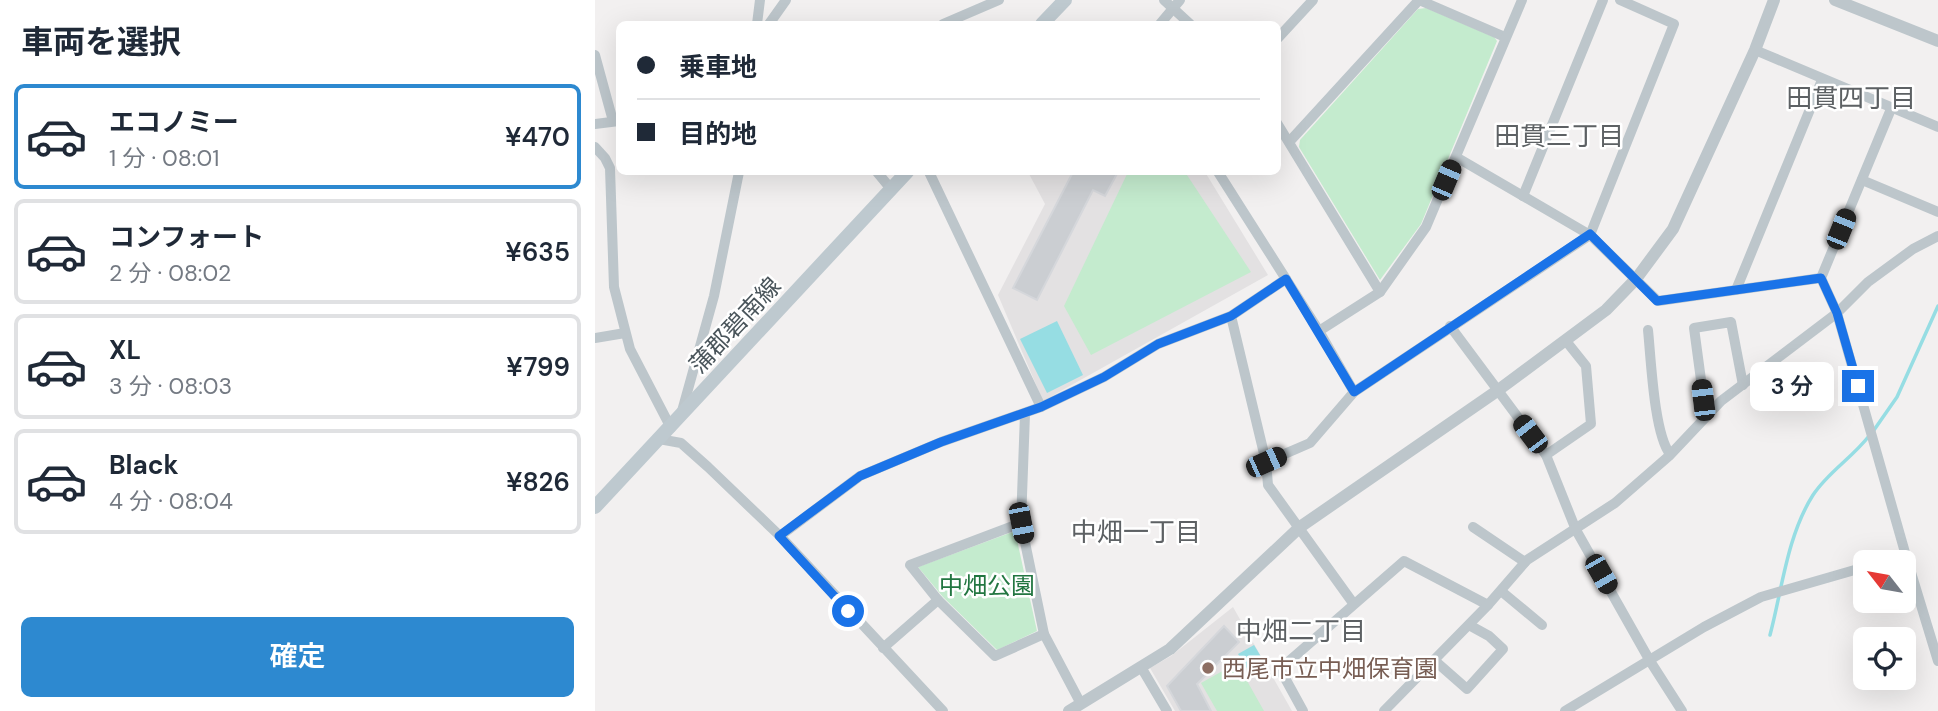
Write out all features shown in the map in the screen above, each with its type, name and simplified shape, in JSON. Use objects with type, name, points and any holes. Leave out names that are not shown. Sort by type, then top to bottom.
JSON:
[{"type":"main road","points":[[1045,21],[1065,0]]},
{"type":"main road","name":"蒲郡碧南線","points":[[595,508],[904,175]]},
{"type":"street","points":[[757,21],[760,0]]},
{"type":"street","points":[[771,21],[786,0]]},
{"type":"street","points":[[950,21],[999,0]]},
{"type":"street","points":[[1281,35],[1313,0]]},
{"type":"street","points":[[1290,141],[1419,0],[1505,37]]},
{"type":"street","points":[[1319,331],[1380,292],[1426,227],[1522,0]]},
{"type":"street","points":[[1523,196],[1603,0]]},
{"type":"street","points":[[1266,462],[1310,443],[1354,392],[1590,234],[1674,24],[1621,0]]},
{"type":"street","points":[[1069,711],[1170,649],[1300,527],[1497,391],[1606,310],[1636,279],[1673,229],[1755,50],[1774,0]]},
{"type":"street","points":[[1835,0],[1938,41]]},
{"type":"street","points":[[1162,21],[1172,3],[1187,21]]},
{"type":"street","points":[[1755,50],[1938,127]]},
{"type":"street","points":[[595,55],[616,121],[595,124]]},
{"type":"street","points":[[1737,290],[1822,79]]},
{"type":"street","points":[[1891,109],[1821,278],[1837,313],[1904,550]]},
{"type":"street","points":[[1281,129],[1380,292]]},
{"type":"street","points":[[595,147],[610,169],[614,287],[625,332],[630,349],[676,423]]},
{"type":"street","points":[[1456,157],[1590,234],[1657,301],[1821,278]]},
{"type":"street","points":[[676,423],[714,296],[738,175]]},
{"type":"street","points":[[880,175],[891,188]]},
{"type":"street","points":[[930,175],[1041,407]]},
{"type":"street","points":[[1220,175],[1319,331],[1354,392]]},
{"type":"street","points":[[1861,180],[1938,212]]},
{"type":"street","points":[[1384,711],[1488,605],[1525,562],[1615,503],[1670,454],[1721,401],[1837,313],[1868,282],[1913,249],[1938,236]]},
{"type":"street","points":[[779,536],[860,476],[941,442],[1041,407],[1104,377],[1158,344],[1231,316],[1286,279]]},
{"type":"street","points":[[1231,316],[1266,462],[1268,485],[1353,603]]},
{"type":"street","points":[[1706,417],[1694,328],[1731,322],[1743,385]]},
{"type":"street","points":[[1450,326],[1546,456],[1576,530],[1650,662],[1682,711]]},
{"type":"street","points":[[1648,330],[1657,410],[1665,447],[1670,454]]},
{"type":"street","points":[[595,338],[625,332]]},
{"type":"street","points":[[1546,456],[1591,424],[1586,366],[1566,341]]},
{"type":"street","points":[[1025,414],[1021,523],[1044,634],[1081,704]]},
{"type":"street","points":[[659,439],[681,443],[779,536],[943,711]]},
{"type":"street","points":[[1021,523],[910,565],[938,600],[995,656],[1044,634]]},
{"type":"street","points":[[1473,527],[1525,562]]},
{"type":"street","points":[[1303,711],[1280,669],[1404,561],[1488,605]]},
{"type":"street","points":[[1573,709],[1704,627],[1761,597],[1853,570]]},
{"type":"street","points":[[1916,589],[1938,661]]},
{"type":"street","points":[[1501,591],[1542,625]]},
{"type":"street","points":[[883,649],[938,600]]},
{"type":"street","points":[[1434,660],[1467,689],[1503,649],[1489,636],[1469,625]]},
{"type":"street","points":[[1141,667],[1167,711]]},
{"type":"shaded area","points":[[1030,175],[1207,175],[1268,275],[1043,401],[998,295],[1045,204]]},
{"type":"shaded area","points":[[1233,607],[1292,711],[1175,711],[1150,668],[1171,656]]},
{"type":"green space","points":[[1426,8],[1494,37],[1497,41],[1421,224],[1380,280],[1299,147],[1300,140],[1418,9]]},
{"type":"green space","points":[[1127,175],[1187,175],[1251,272],[1091,355],[1064,306]]},
{"type":"green space","name":"中畑公園","points":[[1015,531],[1037,631],[997,650],[943,597],[918,567]]},
{"type":"green space","points":[[1237,663],[1264,711],[1217,711],[1201,683]]},
{"type":"water","points":[[1057,321],[1083,375],[1047,393],[1020,339]]},
{"type":"water","points":[[1254,645],[1266,665],[1251,675],[1238,654]]},
{"type":"building","points":[[1071,175],[1116,175],[1105,196],[1093,190],[1037,300],[1013,288]]},
{"type":"building","points":[[1224,626],[1239,642],[1197,684],[1211,711],[1181,711],[1167,686]]},
{"type":"waterway","points":[[1874,430],[1897,397],[1938,306]]},
{"type":"waterway","points":[[1770,635],[1791,545],[1804,511],[1819,487],[1869,436]]},
{"type":"place","name":"西尾市立中畑保育園","points":[[1208,668]]},
{"type":"district","name":"田貫四丁目","points":[[1851,98]]},
{"type":"district","name":"田貫三丁目","points":[[1559,136]]},
{"type":"district","name":"中畑一丁目","points":[[1136,532]]},
{"type":"district","name":"中畑二丁目","points":[[1301,631]]},
{"type":"route","points":[[848,611],[779,536],[860,476],[941,442],[1041,407],[1104,377],[1158,344],[1231,316],[1286,279],[1354,392],[1590,234],[1657,301],[1821,278],[1837,313],[1858,386]]}]
